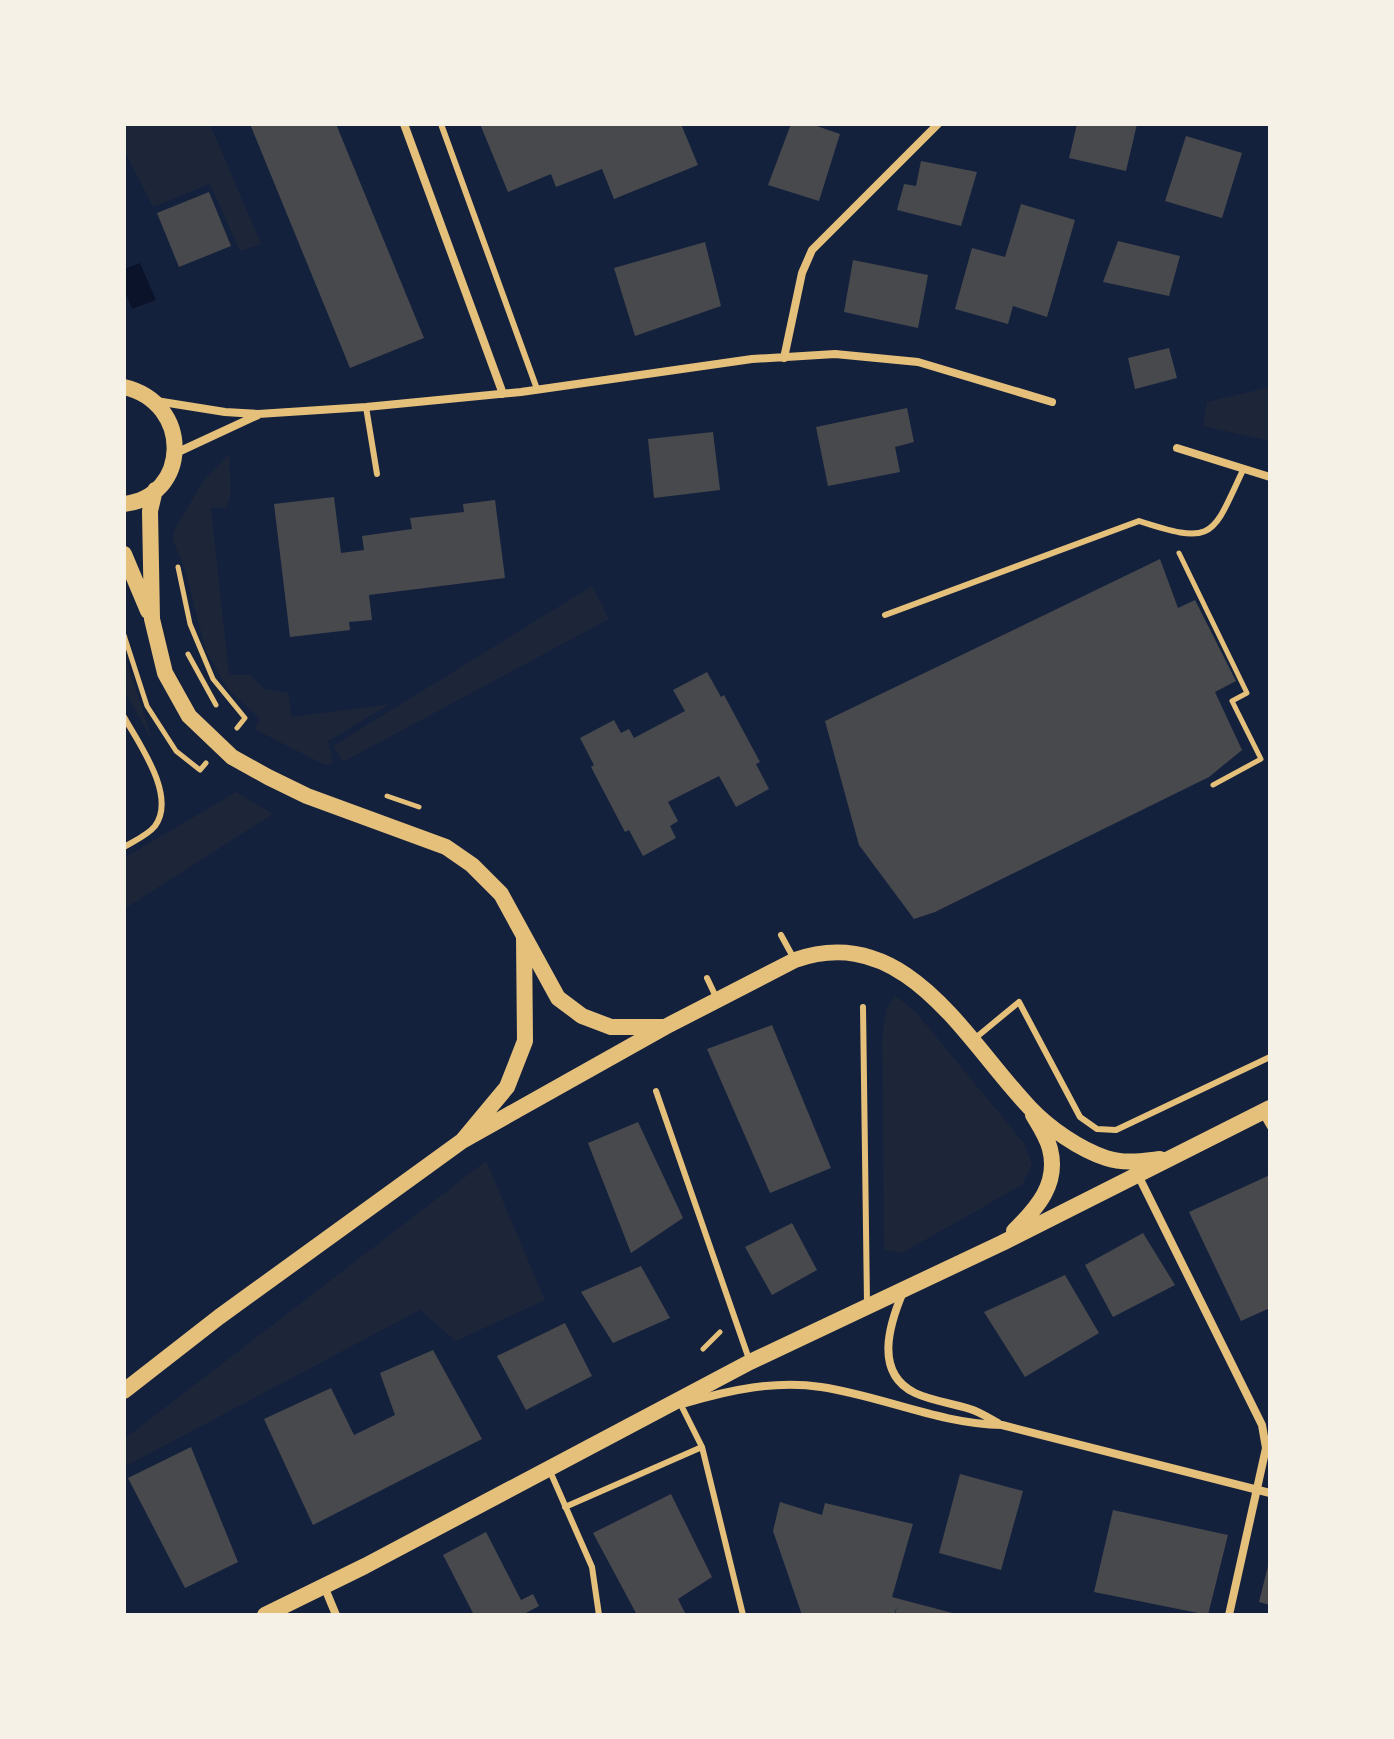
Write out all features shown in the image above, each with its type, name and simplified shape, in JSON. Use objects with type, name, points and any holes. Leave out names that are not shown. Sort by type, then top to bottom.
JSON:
[{"type":"main road","points":[[124,387],[156,401],[172,425],[175,454],[168,474],[155,490],[124,504]]},
{"type":"main road","points":[[152,619],[150,511],[155,490]]},
{"type":"main road","points":[[124,554],[152,619],[165,673],[189,716],[232,757],[307,796],[446,847],[472,865],[501,894],[558,998],[596,1023],[611,1027],[665,1027]]},
{"type":"main road","points":[[462,1141],[507,1087],[525,1041],[524,931]]},
{"type":"main road","points":[[124,1391],[219,1317],[462,1141],[665,1027],[812,954],[849,952],[871,956],[892,964],[911,977],[973,1040],[1031,1110],[1076,1144],[1108,1159],[1130,1162],[1170,1158]]},
{"type":"main road","points":[[1002,1243],[1037,1208],[1051,1175],[1050,1149],[1031,1110]]},
{"type":"main road","points":[[265,1615],[750,1362],[1002,1243],[1170,1158],[1267,1116]]},
{"type":"street","points":[[404,124],[503,394]]},
{"type":"street","points":[[784,358],[802,273],[812,250],[938,124]]},
{"type":"street","points":[[156,401],[258,414],[366,407],[503,394],[637,374],[835,354],[918,362],[1052,402]]},
{"type":"street","points":[[175,454],[258,414]]},
{"type":"street","points":[[1177,448],[1270,477]]},
{"type":"street","points":[[1137,1175],[1262,1425],[1266,1448],[1259,1490],[1229,1615]]},
{"type":"street","points":[[904,1288],[890,1321],[888,1347],[893,1369],[900,1382],[915,1393],[973,1410],[1002,1425],[1270,1493]]},
{"type":"street","points":[[643,1417],[707,1396],[782,1384],[821,1387],[972,1425],[1002,1425]]},
{"type":"street","points":[[324,1586],[336,1615]]},
{"type":"lane","points":[[441,124],[537,389]]},
{"type":"lane","points":[[366,407],[377,474]]},
{"type":"lane","points":[[885,615],[1139,521],[1196,534],[1211,530],[1220,519],[1243,470]]},
{"type":"lane","points":[[124,717],[149,761],[161,790],[161,813],[154,827],[124,847]]},
{"type":"lane","points":[[781,935],[795,960]]},
{"type":"lane","points":[[707,978],[718,1000]]},
{"type":"lane","points":[[973,1040],[1019,1002],[1080,1117],[1097,1129],[1116,1130],[1270,1057]]},
{"type":"lane","points":[[863,1007],[867,1307]]},
{"type":"lane","points":[[656,1091],[750,1362]]},
{"type":"lane","points":[[681,1405],[702,1447],[743,1615]]},
{"type":"lane","points":[[565,1507],[702,1447]]},
{"type":"lane","points":[[549,1469],[592,1567],[599,1615]]},
{"type":"path","points":[[1168,530],[1247,693],[1232,701],[1261,759],[1213,785]]},
{"type":"path","points":[[171,561],[178,567],[190,624],[213,679],[245,718]]},
{"type":"path","points":[[183,645],[221,714]]},
{"type":"path","points":[[227,721],[245,736]]},
{"type":"path","points":[[376,792],[428,811]]},
{"type":"shaded area","points":[[124,124],[210,124],[261,244],[240,251],[210,184],[153,207],[124,150]]},
{"type":"shaded area","points":[[140,263],[156,300],[132,309],[124,289],[124,269]]},
{"type":"shaded area","points":[[1270,387],[1270,441],[1203,426],[1207,402]]},
{"type":"shaded area","points":[[229,455],[231,494],[226,508],[211,508],[229,675],[251,675],[264,689],[288,693],[292,717],[390,704],[328,741],[333,763],[325,765],[254,729],[260,719],[228,689],[206,651],[185,570],[173,540],[174,531],[203,481]]},
{"type":"shaded area","points":[[592,586],[609,619],[343,762],[333,746]]},
{"type":"shaded area","points":[[124,654],[153,742],[124,690]]},
{"type":"shaded area","points":[[236,792],[273,814],[124,909],[124,858]]},
{"type":"shaded area","points":[[895,996],[914,1010],[1024,1143],[1032,1164],[1042,1144],[1022,1185],[902,1253],[884,1250],[882,1038],[886,1010]]},
{"type":"shaded area","points":[[486,1161],[545,1300],[456,1341],[420,1310],[124,1467],[124,1439]]},
{"type":"building","points":[[250,124],[336,124],[424,338],[350,368]]},
{"type":"building","points":[[480,124],[681,124],[698,165],[614,199],[602,169],[556,187],[551,174],[508,192]]},
{"type":"building","points":[[791,124],[811,124],[840,134],[819,201],[768,185]]},
{"type":"building","points":[[1077,124],[1137,124],[1126,171],[1069,158]]},
{"type":"building","points":[[1186,136],[1242,153],[1222,218],[1165,201]]},
{"type":"building","points":[[921,161],[977,172],[961,226],[897,210],[904,184],[916,186]]},
{"type":"building","points":[[209,192],[231,246],[179,267],[157,213]]},
{"type":"building","points":[[1021,204],[1075,220],[1047,317],[1013,306],[1008,324],[955,309],[972,248],[1005,257]]},
{"type":"building","points":[[1118,241],[1180,256],[1169,296],[1103,282]]},
{"type":"building","points":[[705,242],[721,306],[635,336],[614,268]]},
{"type":"building","points":[[853,260],[928,275],[918,328],[844,312]]},
{"type":"building","points":[[1169,348],[1177,378],[1135,389],[1128,358]]},
{"type":"building","points":[[907,408],[914,442],[895,447],[900,472],[828,486],[816,427]]},
{"type":"building","points":[[713,432],[720,490],[654,498],[648,439]]},
{"type":"building","points":[[334,497],[341,553],[364,550],[362,536],[412,529],[410,518],[464,512],[463,504],[495,500],[505,578],[369,595],[372,620],[349,622],[350,630],[290,637],[274,504]]},
{"type":"building","points":[[1160,559],[1178,608],[1195,600],[1236,681],[1215,692],[1242,750],[1209,777],[935,912],[914,919],[859,845],[825,721]]},
{"type":"building","points":[[707,672],[721,697],[724,695],[760,762],[756,764],[769,789],[736,807],[719,776],[668,802],[678,821],[670,826],[676,838],[643,856],[629,830],[625,832],[591,767],[594,765],[580,738],[614,720],[621,733],[629,729],[634,738],[685,711],[673,690]]},
{"type":"building","points":[[772,1025],[831,1168],[770,1193],[707,1049]]},
{"type":"building","points":[[638,1122],[683,1218],[631,1253],[588,1143]]},
{"type":"building","points":[[1270,1175],[1270,1308],[1241,1321],[1189,1212]]},
{"type":"building","points":[[792,1223],[817,1270],[772,1295],[745,1247]]},
{"type":"building","points":[[1143,1233],[1175,1285],[1113,1317],[1085,1265]]},
{"type":"building","points":[[641,1266],[670,1318],[613,1343],[581,1292]]},
{"type":"building","points":[[1065,1275],[1099,1333],[1025,1377],[984,1312]]},
{"type":"building","points":[[565,1323],[592,1376],[526,1410],[497,1356]]},
{"type":"building","points":[[433,1350],[482,1439],[313,1525],[264,1419],[331,1388],[354,1435],[395,1415],[380,1373]]},
{"type":"building","points":[[191,1447],[238,1562],[185,1588],[128,1478]]},
{"type":"building","points":[[960,1474],[1023,1491],[1001,1570],[939,1553]]},
{"type":"building","points":[[671,1494],[712,1577],[678,1599],[686,1615],[637,1615],[593,1533]]},
{"type":"building","points":[[780,1502],[822,1515],[825,1503],[913,1524],[892,1597],[960,1615],[895,1615],[897,1606],[894,1615],[802,1615],[773,1531]]},
{"type":"building","points":[[1113,1510],[1228,1535],[1208,1615],[1094,1592]]},
{"type":"building","points":[[486,1532],[521,1600],[533,1594],[539,1606],[522,1615],[474,1615],[443,1555]]},
{"type":"building","points":[[1270,1562],[1270,1605],[1259,1602]]}]
